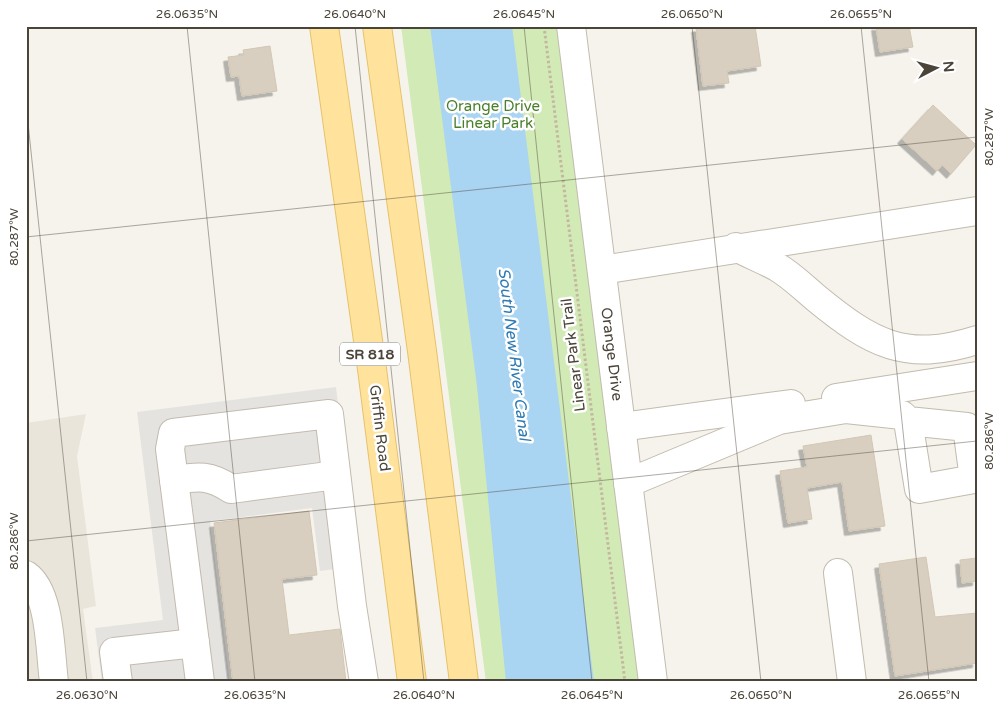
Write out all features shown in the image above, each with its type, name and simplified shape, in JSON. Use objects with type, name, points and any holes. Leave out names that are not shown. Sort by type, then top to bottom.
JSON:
[{"type":"main road","name":"Griffin Road","points":[[324,26],[372,370],[412,682]]},
{"type":"main road","name":"SR 818","points":[[377,26],[422,351],[464,682]]},
{"type":"street","name":"Orange Drive","points":[[571,26],[653,682]]},
{"type":"street","points":[[602,270],[736,247],[977,211]]},
{"type":"street","points":[[736,247],[778,268],[858,331],[890,346],[926,350],[977,340]]},
{"type":"street","points":[[621,427],[977,376]]},
{"type":"street","points":[[628,483],[779,420],[846,409],[902,416],[908,421],[972,426],[974,479],[919,489],[908,421]]},
{"type":"street","points":[[200,682],[170,449],[173,433],[329,414],[364,682]]},
{"type":"street","points":[[174,480],[203,476],[219,480],[232,489],[336,475]]},
{"type":"street","points":[[30,571],[42,596],[54,682]]},
{"type":"street","points":[[838,572],[852,682]]},
{"type":"street","points":[[118,682],[114,652],[195,643]]},
{"type":"path","name":"Linear Park Trail","points":[[544,26],[625,682]]},
{"type":"shaded area","points":[[336,387],[358,566],[320,571],[312,508],[210,521],[230,682],[102,682],[95,628],[163,620],[137,412]]},
{"type":"shaded area","points":[[86,414],[77,456],[96,606],[83,609],[93,682],[26,682],[26,423]]},
{"type":"green space","name":"Orange Drive Linear Park","points":[[401,26],[561,26],[643,682],[486,682]]},
{"type":"water","name":"South New River Canal","points":[[430,26],[512,26],[594,682],[506,682],[477,386]]},
{"type":"building","points":[[705,26],[755,26],[761,66],[727,71],[729,83],[703,86],[696,28]]},
{"type":"building","points":[[876,26],[909,26],[913,47],[880,52]]},
{"type":"building","points":[[270,46],[277,91],[242,96],[239,76],[231,77],[228,57],[244,55],[243,50]]},
{"type":"building","points":[[933,105],[976,145],[951,174],[942,165],[937,171],[902,139]]},
{"type":"building","points":[[871,435],[885,526],[849,531],[842,482],[807,488],[812,519],[788,523],[780,471],[807,467],[803,446]]},
{"type":"building","points":[[309,511],[317,575],[282,579],[289,635],[340,629],[346,682],[233,682],[214,523]]},
{"type":"building","points":[[926,557],[935,617],[977,613],[977,663],[895,676],[879,564]]},
{"type":"building","points":[[977,558],[977,581],[962,583],[960,560]]}]
